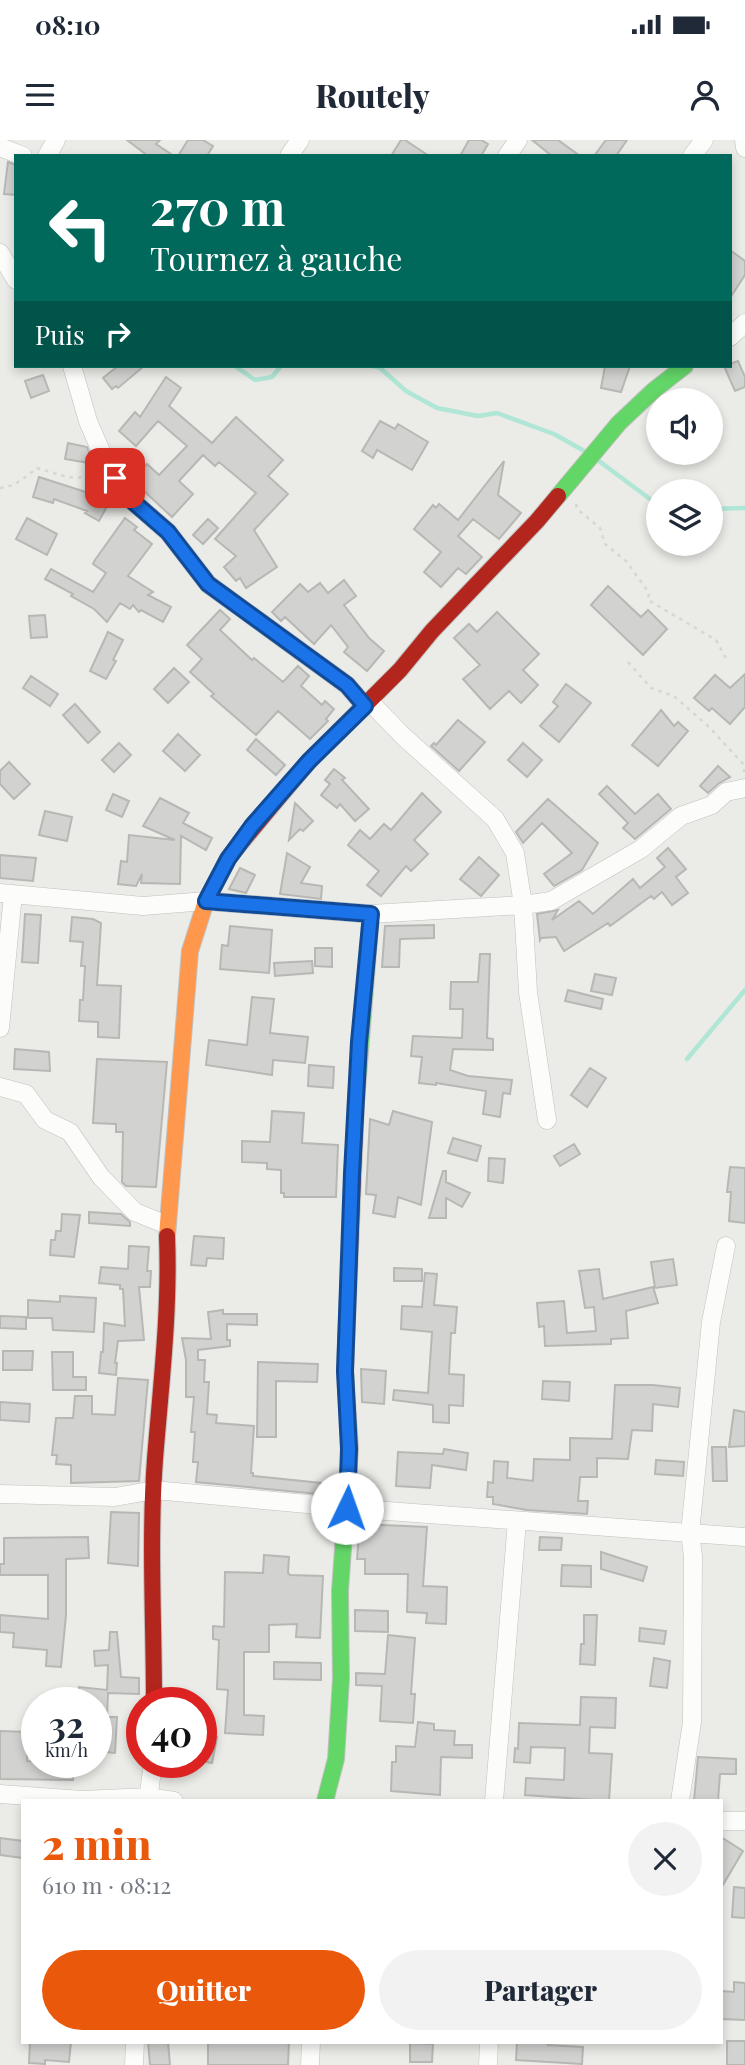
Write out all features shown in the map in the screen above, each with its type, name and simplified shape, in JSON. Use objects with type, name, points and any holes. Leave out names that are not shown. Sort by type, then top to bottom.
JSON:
[{"type":"street","points":[[744,140],[745,148]]},
{"type":"street","points":[[0,147],[18,154]]},
{"type":"street","points":[[0,253],[14,277]]},
{"type":"street","points":[[732,335],[745,323]]},
{"type":"street","points":[[73,368],[88,421],[109,470],[130,499],[168,532],[208,584],[347,685],[495,819],[515,853],[523,905],[528,992],[547,1120]]},
{"type":"street","points":[[154,1687],[154,1490],[167,1324],[167,1225],[187,1022],[190,951],[206,901],[228,859],[252,826],[309,761],[368,704],[432,631],[537,521],[619,423],[682,368]]},
{"type":"street","points":[[0,1028],[6,894],[144,906],[206,901],[371,914],[551,901],[641,849],[681,816],[712,805],[726,792],[745,788]]},
{"type":"street","points":[[326,1799],[336,1759],[341,1679],[340,1591],[349,1449],[345,1371],[352,1160],[359,1042],[371,914]]},
{"type":"street","points":[[0,1087],[26,1094],[45,1120],[69,1132],[101,1177],[135,1212],[167,1225]]},
{"type":"street","points":[[680,1799],[692,1722],[693,1556],[690,1534],[711,1322],[726,1247]]},
{"type":"street","points":[[0,1494],[115,1497],[154,1490],[347,1508],[745,1537]]},
{"type":"street","points":[[494,1799],[517,1521]]},
{"type":"street","points":[[148,1799],[151,1778]]},
{"type":"street","points":[[0,1794],[68,1799]]},
{"type":"street","points":[[723,1821],[745,1821]]},
{"type":"street","points":[[134,2065],[135,2044]]},
{"type":"street","points":[[310,2065],[311,2044]]},
{"type":"street","points":[[488,2065],[489,2044]]},
{"type":"path","points":[[0,488],[21,481],[37,468],[67,477],[115,478]]},
{"type":"path","points":[[570,480],[577,509],[600,528],[605,544],[627,562],[649,593],[649,600],[716,640],[727,660]]},
{"type":"path","points":[[628,662],[651,688],[674,696],[709,727],[744,765],[745,779]]},
{"type":"building","points":[[127,140],[160,140],[156,144],[171,154],[145,154]]},
{"type":"building","points":[[188,140],[203,140],[213,146],[208,154],[179,154]]},
{"type":"building","points":[[401,140],[405,140],[426,154],[392,154]]},
{"type":"building","points":[[469,140],[481,140],[488,144],[482,154],[461,154]]},
{"type":"building","points":[[532,140],[558,140],[577,154],[550,154]]},
{"type":"building","points":[[606,140],[627,140],[617,154],[596,154]]},
{"type":"building","points":[[8,162],[14,164],[14,195],[4,194]]},
{"type":"building","points":[[732,251],[745,261],[745,275],[732,295]]},
{"type":"building","points":[[738,361],[745,377],[745,387],[735,391],[725,368],[732,368],[732,363]]},
{"type":"building","points":[[116,368],[142,368],[118,388],[116,386],[112,389],[103,378]]},
{"type":"building","points":[[605,368],[629,368],[621,392],[601,388]]},
{"type":"building","points":[[43,375],[49,391],[31,398],[25,381]]},
{"type":"building","points":[[166,377],[181,388],[169,406],[212,443],[236,417],[283,460],[268,476],[288,494],[254,530],[277,567],[246,588],[240,578],[236,581],[224,567],[236,556],[215,539],[256,493],[219,462],[215,466],[203,455],[179,481],[193,494],[172,517],[132,480],[147,464],[159,475],[187,446],[158,421],[136,446],[119,431],[135,412],[140,417]]},
{"type":"building","points":[[380,421],[395,429],[398,424],[428,442],[412,470],[377,450],[373,458],[362,451]]},
{"type":"building","points":[[68,443],[87,447],[89,463],[65,459]]},
{"type":"building","points":[[504,461],[498,495],[521,513],[499,539],[473,519],[458,536],[482,557],[466,574],[458,568],[441,587],[424,572],[441,552],[414,529],[433,505],[436,508],[439,504],[458,520]]},
{"type":"building","points":[[39,477],[95,495],[97,491],[111,499],[99,521],[85,513],[87,511],[54,499],[53,503],[33,497]]},
{"type":"building","points":[[27,518],[57,534],[47,555],[16,539]]},
{"type":"building","points":[[125,518],[137,527],[134,530],[152,544],[128,576],[153,592],[148,595],[171,607],[163,622],[141,610],[139,612],[133,605],[130,609],[120,603],[107,622],[94,609],[71,596],[73,594],[45,579],[51,569],[93,592],[106,573],[93,564]]},
{"type":"building","points":[[208,519],[218,528],[203,544],[193,535]]},
{"type":"building","points":[[344,580],[356,596],[344,605],[369,638],[384,651],[367,671],[344,652],[348,647],[331,625],[314,644],[285,617],[281,621],[272,612],[300,584],[308,592],[320,583],[328,593]]},
{"type":"building","points":[[608,586],[641,617],[648,610],[667,629],[643,655],[591,605]]},
{"type":"building","points":[[220,610],[230,619],[220,630],[252,660],[254,658],[283,682],[298,666],[309,676],[301,686],[322,705],[325,701],[334,709],[326,719],[328,721],[310,739],[278,711],[256,735],[211,696],[214,694],[190,672],[202,659],[187,645]]},
{"type":"building","points":[[497,612],[539,654],[523,670],[538,685],[521,703],[509,691],[490,709],[463,679],[480,665],[454,638],[469,624],[477,632]]},
{"type":"building","points":[[45,615],[47,637],[31,638],[29,616]]},
{"type":"building","points":[[108,632],[123,640],[106,679],[90,671]]},
{"type":"building","points":[[174,668],[189,682],[168,703],[154,689]]},
{"type":"building","points":[[745,674],[745,707],[730,724],[712,708],[709,711],[694,698],[715,675],[730,688]]},
{"type":"building","points":[[31,676],[58,694],[50,706],[23,688]]},
{"type":"building","points":[[566,684],[591,703],[559,742],[540,726],[558,706],[553,702]]},
{"type":"building","points":[[75,704],[100,732],[88,743],[63,715]]},
{"type":"building","points":[[661,710],[674,726],[678,722],[688,731],[658,766],[632,745]]},
{"type":"building","points":[[458,720],[485,742],[459,771],[431,746],[434,743],[436,745]]},
{"type":"building","points":[[178,734],[200,755],[185,771],[163,751]]},
{"type":"building","points":[[256,739],[285,765],[276,775],[247,750]]},
{"type":"building","points":[[119,743],[131,755],[114,772],[102,760]]},
{"type":"building","points":[[523,743],[542,760],[527,777],[508,760]]},
{"type":"building","points":[[9,762],[30,784],[14,799],[0,784],[0,771]]},
{"type":"building","points":[[718,766],[730,777],[708,793],[700,786]]},
{"type":"building","points":[[334,769],[345,778],[342,780],[369,809],[355,821],[340,804],[337,808],[321,795],[330,784],[325,780]]},
{"type":"building","points":[[607,786],[635,814],[658,794],[671,809],[635,839],[623,828],[628,823],[599,794]]},
{"type":"building","points":[[422,793],[441,812],[414,840],[428,854],[411,871],[406,866],[381,896],[367,885],[379,871],[348,845],[360,830],[370,839],[384,824],[391,830]]},
{"type":"building","points":[[113,794],[129,801],[122,817],[106,810]]},
{"type":"building","points":[[160,798],[189,813],[183,823],[212,838],[206,850],[181,836],[180,884],[141,883],[142,874],[136,886],[118,884],[121,861],[127,862],[129,835],[175,840],[143,826]]},
{"type":"building","points":[[548,799],[598,843],[582,870],[554,886],[544,874],[572,853],[542,823],[523,843],[516,832]]},
{"type":"building","points":[[295,803],[313,821],[289,840]]},
{"type":"building","points":[[45,811],[72,817],[67,841],[39,835]]},
{"type":"building","points":[[668,848],[686,869],[676,877],[688,893],[672,905],[662,892],[654,899],[651,896],[610,926],[608,923],[564,951],[556,937],[540,940],[537,914],[558,910],[552,920],[579,901],[593,914],[633,879],[640,888],[665,867],[657,858]]},
{"type":"building","points":[[287,853],[310,867],[301,883],[322,886],[321,899],[280,894]]},
{"type":"building","points":[[0,855],[36,858],[33,881],[0,878]]},
{"type":"building","points":[[479,857],[499,875],[481,896],[460,879]]},
{"type":"building","points":[[240,868],[255,875],[246,893],[229,889]]},
{"type":"building","points":[[25,914],[41,915],[38,963],[22,962]]},
{"type":"building","points":[[72,917],[93,919],[101,923],[97,985],[121,986],[119,1038],[98,1037],[98,1022],[79,1021],[85,966],[81,966],[83,942],[70,941]]},
{"type":"building","points":[[434,925],[434,938],[400,939],[399,967],[382,967],[385,926]]},
{"type":"building","points":[[230,926],[272,930],[269,973],[220,969],[222,945],[228,946]]},
{"type":"building","points":[[315,948],[332,948],[332,967],[315,966]]},
{"type":"building","points":[[480,954],[490,954],[487,1038],[493,1039],[493,1050],[453,1049],[450,1070],[468,1076],[512,1080],[510,1094],[503,1093],[500,1117],[483,1114],[486,1091],[419,1083],[422,1057],[411,1056],[413,1036],[462,1038],[463,1009],[450,1009],[451,982],[478,982]]},
{"type":"building","points":[[312,961],[313,973],[275,976],[274,963]]},
{"type":"building","points":[[595,974],[616,978],[612,995],[591,991]]},
{"type":"building","points":[[568,990],[603,999],[601,1009],[565,1001]]},
{"type":"building","points":[[252,997],[274,999],[270,1033],[308,1037],[305,1063],[273,1060],[272,1075],[206,1065],[209,1040],[247,1045]]},
{"type":"building","points":[[15,1049],[49,1052],[50,1071],[14,1069]]},
{"type":"building","points":[[97,1059],[167,1062],[156,1187],[126,1186],[122,1182],[123,1132],[116,1132],[116,1124],[93,1123]]},
{"type":"building","points":[[309,1065],[334,1067],[333,1088],[308,1086]]},
{"type":"building","points":[[590,1068],[606,1078],[587,1107],[571,1095]]},
{"type":"building","points":[[272,1111],[304,1113],[302,1143],[338,1145],[336,1197],[284,1197],[284,1193],[281,1193],[281,1170],[267,1169],[267,1163],[242,1162],[242,1141],[270,1142]]},
{"type":"building","points":[[393,1111],[432,1122],[421,1205],[398,1197],[395,1217],[373,1213],[376,1195],[366,1194],[370,1119],[389,1125]]},
{"type":"building","points":[[453,1138],[481,1146],[477,1161],[448,1153]]},
{"type":"building","points":[[574,1144],[580,1154],[560,1166],[554,1156]]},
{"type":"building","points":[[489,1158],[505,1159],[503,1183],[488,1181]]},
{"type":"building","points":[[730,1167],[745,1168],[745,1223],[729,1221],[731,1192],[727,1192]]},
{"type":"building","points":[[443,1171],[446,1171],[446,1182],[470,1193],[462,1207],[446,1198],[446,1218],[429,1218]]},
{"type":"building","points":[[89,1212],[121,1214],[130,1222],[130,1226],[89,1223]]},
{"type":"building","points":[[62,1214],[80,1215],[74,1257],[50,1255],[51,1240],[55,1240],[56,1231],[61,1231]]},
{"type":"building","points":[[194,1236],[224,1238],[223,1259],[207,1258],[206,1266],[191,1265]]},
{"type":"building","points":[[129,1246],[149,1247],[147,1271],[151,1271],[150,1287],[139,1287],[144,1340],[118,1341],[116,1375],[99,1373],[104,1323],[125,1326],[123,1289],[120,1289],[120,1285],[99,1283],[101,1267],[128,1269]]},
{"type":"building","points":[[673,1259],[677,1285],[655,1288],[651,1262]]},
{"type":"building","points":[[394,1268],[422,1269],[422,1281],[394,1281]]},
{"type":"building","points":[[599,1269],[603,1299],[653,1287],[658,1303],[626,1311],[628,1338],[611,1339],[611,1344],[545,1346],[544,1326],[539,1327],[537,1303],[564,1301],[567,1333],[596,1331],[594,1307],[585,1308],[579,1271]]},
{"type":"building","points":[[425,1273],[437,1274],[434,1305],[457,1307],[455,1333],[451,1333],[449,1374],[464,1375],[463,1406],[449,1405],[449,1423],[433,1422],[433,1405],[393,1400],[394,1390],[428,1393],[432,1332],[401,1329],[402,1306],[422,1307]]},
{"type":"building","points":[[60,1296],[96,1298],[94,1332],[53,1330],[52,1318],[28,1318],[28,1300],[60,1302]]},
{"type":"building","points":[[223,1310],[223,1314],[257,1314],[257,1325],[227,1324],[227,1340],[230,1340],[230,1346],[198,1350],[198,1360],[205,1360],[204,1382],[209,1382],[207,1414],[217,1415],[216,1423],[254,1426],[253,1476],[321,1483],[319,1494],[196,1482],[198,1462],[193,1462],[195,1432],[191,1432],[194,1397],[186,1397],[186,1360],[182,1338],[211,1339],[208,1312]]},
{"type":"building","points":[[0,1316],[26,1317],[26,1329],[0,1328]]},
{"type":"building","points":[[3,1351],[33,1351],[32,1370],[3,1370]]},
{"type":"building","points":[[52,1352],[73,1352],[73,1377],[86,1377],[86,1390],[53,1390]]},
{"type":"building","points":[[258,1362],[318,1364],[317,1382],[276,1381],[276,1437],[257,1437]]},
{"type":"building","points":[[361,1369],[386,1371],[384,1404],[362,1402]]},
{"type":"building","points":[[118,1378],[148,1380],[139,1481],[71,1483],[71,1465],[56,1464],[57,1455],[52,1455],[56,1418],[73,1418],[75,1396],[92,1396],[92,1414],[115,1415]]},
{"type":"building","points":[[543,1381],[570,1382],[569,1401],[542,1399]]},
{"type":"building","points":[[615,1385],[680,1388],[678,1407],[653,1404],[652,1431],[632,1430],[628,1459],[597,1458],[597,1477],[580,1477],[578,1501],[588,1501],[587,1514],[527,1510],[493,1504],[493,1497],[487,1497],[488,1482],[493,1483],[494,1461],[508,1462],[507,1478],[533,1481],[534,1459],[570,1460],[570,1438],[612,1439]]},
{"type":"building","points":[[0,1402],[30,1404],[29,1422],[0,1420]]},
{"type":"building","points":[[734,1410],[745,1412],[745,1446],[729,1447]]},
{"type":"building","points":[[712,1447],[726,1447],[727,1481],[713,1481]]},
{"type":"building","points":[[444,1449],[468,1453],[466,1470],[432,1465],[430,1488],[396,1486],[398,1452],[443,1454]]},
{"type":"building","points":[[656,1460],[684,1462],[683,1476],[655,1474]]},
{"type":"building","points":[[111,1512],[139,1513],[138,1566],[108,1563]]},
{"type":"building","points":[[360,1524],[427,1527],[423,1586],[447,1587],[446,1624],[426,1623],[427,1613],[407,1612],[408,1574],[365,1574],[365,1559],[357,1559]]},
{"type":"building","points":[[88,1537],[89,1558],[66,1559],[66,1615],[61,1667],[46,1666],[47,1650],[13,1647],[14,1633],[0,1632],[0,1615],[48,1619],[48,1575],[0,1575],[0,1564],[4,1564],[4,1538]]},
{"type":"building","points":[[540,1537],[562,1538],[561,1550],[539,1550]]},
{"type":"building","points":[[601,1552],[647,1567],[643,1581],[601,1569]]},
{"type":"building","points":[[264,1555],[289,1557],[290,1575],[323,1576],[320,1638],[296,1637],[297,1624],[269,1625],[269,1652],[244,1652],[244,1715],[264,1716],[263,1735],[225,1733],[228,1690],[217,1689],[219,1640],[213,1639],[213,1626],[224,1627],[225,1572],[263,1573]]},
{"type":"building","points":[[562,1565],[591,1566],[591,1587],[561,1586]]},
{"type":"building","points":[[355,1610],[388,1611],[388,1632],[355,1631]]},
{"type":"building","points":[[584,1615],[597,1615],[595,1665],[580,1664],[581,1644],[584,1644]]},
{"type":"building","points":[[640,1628],[666,1631],[664,1644],[639,1641]]},
{"type":"building","points":[[110,1632],[117,1632],[121,1677],[139,1678],[139,1687],[126,1687],[126,1694],[112,1693],[112,1687],[107,1687],[108,1665],[95,1666],[94,1651],[109,1650]]},
{"type":"building","points":[[388,1635],[415,1638],[411,1694],[415,1694],[413,1723],[380,1721],[382,1686],[356,1685],[356,1673],[385,1674]]},
{"type":"building","points":[[654,1658],[670,1661],[667,1688],[650,1686]]},
{"type":"building","points":[[274,1662],[321,1663],[321,1680],[274,1679]]},
{"type":"building","points":[[581,1697],[616,1698],[615,1728],[590,1727],[589,1753],[612,1754],[609,1799],[525,1795],[526,1778],[564,1780],[565,1748],[531,1747],[530,1763],[514,1762],[515,1748],[518,1749],[519,1723],[580,1725]]},
{"type":"building","points":[[112,1717],[117,1717],[115,1753],[112,1753]]},
{"type":"building","points":[[418,1722],[434,1724],[434,1730],[455,1731],[454,1745],[472,1745],[472,1758],[441,1757],[440,1795],[391,1791],[392,1762],[396,1762],[396,1746],[415,1747]]},
{"type":"building","points":[[0,1731],[21,1732],[21,1778],[73,1778],[73,1780],[0,1779]]},
{"type":"building","points":[[698,1757],[736,1759],[736,1774],[720,1774],[718,1799],[694,1799]]},
{"type":"building","points":[[0,1838],[21,1841],[21,1858],[0,1855]]},
{"type":"building","points":[[723,1838],[743,1851],[723,1885]]},
{"type":"building","points":[[734,1887],[745,1888],[745,1918],[732,1917]]},
{"type":"building","points":[[734,1982],[745,1983],[745,2020],[723,2019],[723,1991],[734,1992]]},
{"type":"building","points":[[727,2041],[745,2041],[745,2065],[727,2065]]},
{"type":"building","points":[[30,2044],[71,2044],[69,2062],[45,2060],[45,2064],[29,2063]]},
{"type":"building","points":[[148,2044],[168,2044],[170,2065],[150,2065]]},
{"type":"building","points":[[208,2044],[289,2044],[288,2065],[208,2065]]},
{"type":"building","points":[[410,2044],[433,2044],[432,2062],[410,2062]]},
{"type":"building","points":[[517,2044],[583,2047],[582,2064],[516,2060]]},
{"type":"waterway","points":[[238,368],[255,380],[272,377],[279,368]]},
{"type":"waterway","points":[[380,368],[406,391],[437,408],[478,416],[497,413],[554,434],[586,452]]},
{"type":"waterway","points":[[599,461],[646,496]]},
{"type":"waterway","points":[[723,509],[745,508]]},
{"type":"waterway","points":[[687,1059],[745,990]]},
{"type":"traffic: fast","points":[[558,496],[619,423],[682,368]]},
{"type":"traffic: fast","points":[[356,1102],[371,914]]},
{"type":"traffic: fast","points":[[326,1799],[336,1759],[341,1679],[340,1591],[350,1449],[348,1418]]},
{"type":"traffic: slow","points":[[167,1236],[190,951],[206,901],[229,857]]},
{"type":"traffic: jam","points":[[229,857],[309,761],[400,670],[432,631],[558,496]]},
{"type":"traffic: jam","points":[[348,1418],[345,1371],[356,1102]]},
{"type":"traffic: jam","points":[[154,1687],[152,1519],[166,1320],[167,1236]]},
{"type":"route","points":[[115,478],[130,499],[168,532],[208,584],[347,685],[365,706],[309,761],[252,826],[228,859],[206,901],[371,914],[359,1042],[352,1173],[345,1371],[349,1449],[347,1508]]}]
